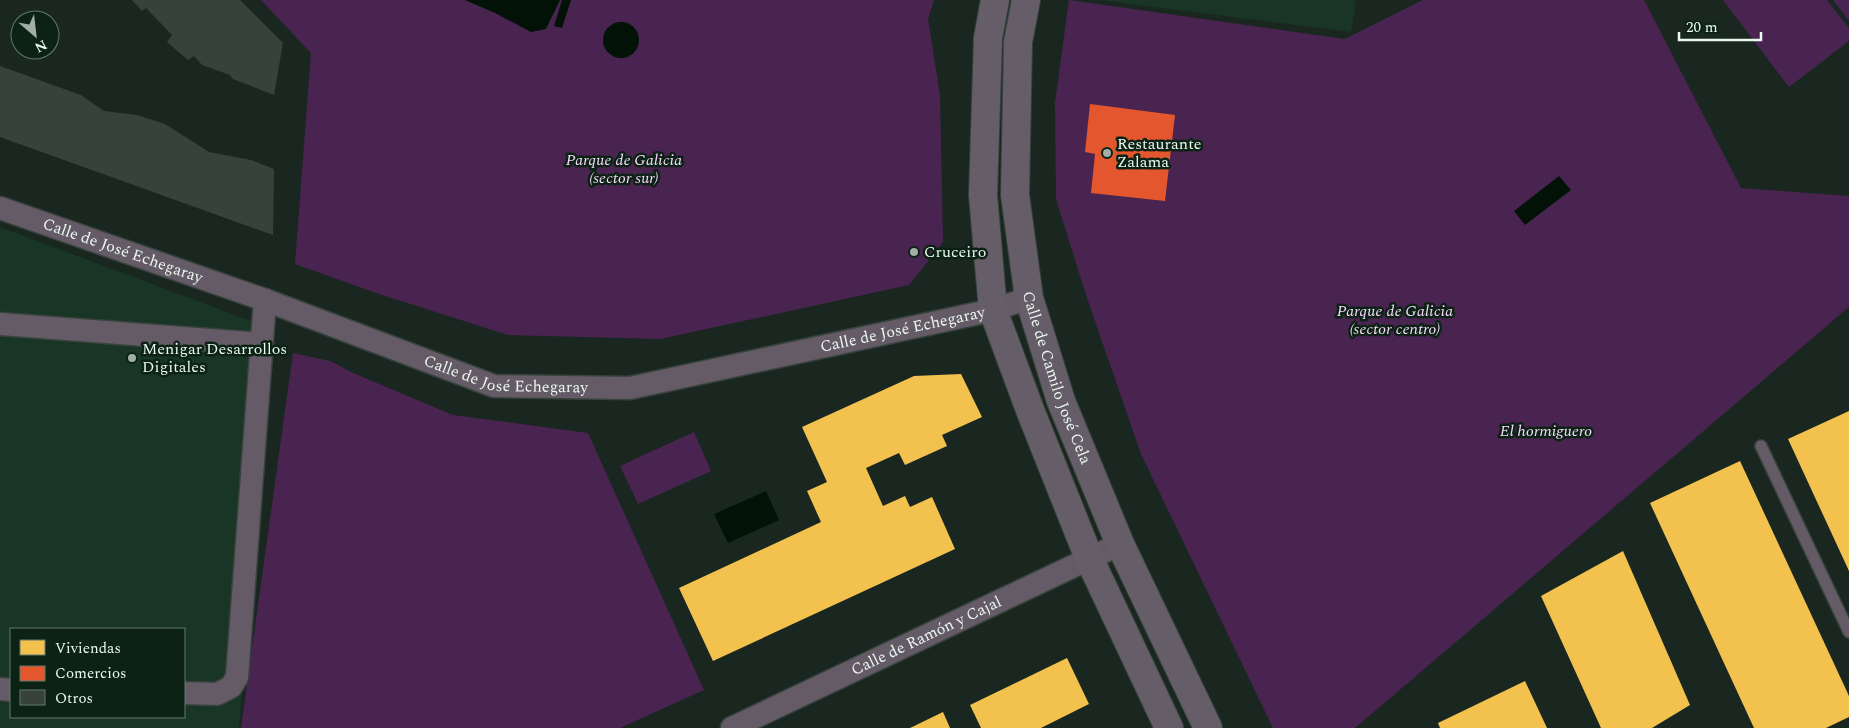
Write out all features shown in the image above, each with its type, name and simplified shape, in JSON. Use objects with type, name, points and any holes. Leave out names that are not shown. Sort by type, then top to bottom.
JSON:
[{"type":"street","name":"Calle de Camilo José Cela","points":[[995,0],[988,38],[983,195],[993,310],[1030,410],[1089,558],[1169,728]]},
{"type":"street","name":"Calle de Camilo José Cela","points":[[1026,0],[1018,42],[1015,195],[1029,298],[1061,401],[1120,544],[1208,728]]},
{"type":"street","name":"Calle de José Echegaray","points":[[0,208],[265,300],[494,386],[630,388],[993,310],[1029,298]]},
{"type":"street","points":[[185,693],[217,694],[231,687],[237,677],[265,300]]},
{"type":"street","points":[[0,324],[262,344]]},
{"type":"street","name":"Calle de Ramón y Cajal","points":[[732,728],[1120,544]]},
{"type":"lane","points":[[1761,446],[1849,632]]},
{"type":"shaded area","points":[[465,0],[560,0],[546,29],[531,32]]},
{"type":"shaded area","points":[[562,0],[571,0],[562,28],[554,26]]},
{"type":"shaded area","points":[[1100,0],[1356,0],[1351,32]]},
{"type":"shaded area","points":[[621,22],[628,23],[634,27],[638,33],[638,47],[634,53],[628,57],[621,58],[614,57],[608,53],[604,47],[603,40],[604,33],[608,27],[614,23]]},
{"type":"shaded area","points":[[1559,176],[1571,190],[1525,225],[1514,211]]},
{"type":"shaded area","points":[[0,227],[275,330],[239,728],[0,728]]},
{"type":"shaded area","points":[[766,491],[779,520],[728,543],[714,514]]},
{"type":"green space","name":"Parque de Galicia (sector sur)","points":[[261,0],[934,0],[928,19],[940,95],[943,242],[909,285],[660,339],[508,335],[379,294],[295,264],[311,53]]},
{"type":"green space","name":"Parque de Galicia (sector centro)","points":[[1069,0],[1345,39],[1423,0],[1644,0],[1741,188],[1849,196],[1849,307],[1355,728],[1273,728],[1141,454],[1087,298],[1056,199],[1055,103]]},
{"type":"green space","points":[[1723,0],[1827,0],[1849,28],[1849,41],[1789,87]]},
{"type":"green space","points":[[1833,0],[1849,0],[1849,21]]},
{"type":"green space","points":[[293,353],[330,361],[353,373],[453,415],[588,433],[704,690],[620,728],[241,728]]},
{"type":"green space","points":[[694,432],[711,471],[638,504],[620,466]]},
{"type":"building: Viviendas","points":[[961,374],[982,417],[942,435],[947,446],[905,465],[899,453],[866,468],[883,506],[905,496],[910,507],[932,497],[955,549],[713,661],[679,588],[821,522],[807,491],[827,482],[802,427],[914,376]]},
{"type":"building: Viviendas","points":[[1849,411],[1849,571],[1788,439]]},
{"type":"building: Viviendas","points":[[1740,461],[1849,696],[1849,717],[1826,728],[1754,728],[1650,503]]},
{"type":"building: Viviendas","points":[[1623,551],[1690,705],[1652,728],[1601,728],[1541,596]]},
{"type":"building: Viviendas","points":[[1067,658],[1089,704],[1041,728],[981,728],[970,705]]},
{"type":"building: Viviendas","points":[[1525,681],[1547,728],[1440,728],[1438,723]]},
{"type":"building: Viviendas","points":[[943,712],[950,728],[910,728]]},
{"type":"building: Comercios","name":"Restaurante Zalama","points":[[1090,104],[1175,115],[1165,201],[1091,193],[1095,154],[1085,152]]},
{"type":"building: Otros","points":[[132,0],[240,0],[283,43],[274,95],[233,79],[230,75],[202,65],[194,56],[188,60],[167,42],[172,35],[146,8],[142,11]]},
{"type":"building: Otros","points":[[0,66],[81,95],[104,111],[137,115],[165,124],[209,152],[251,160],[274,169],[273,235],[0,137]]},
{"type":"place","name":"Restaurante Zalama","points":[[1107,153]]},
{"type":"place","name":"Cruceiro","points":[[914,252]]},
{"type":"place","name":"Menigar Desarrollos Digitales","points":[[132,358]]},
{"type":"park label","name":"El hormiguero","points":[[1546,431]]}]
